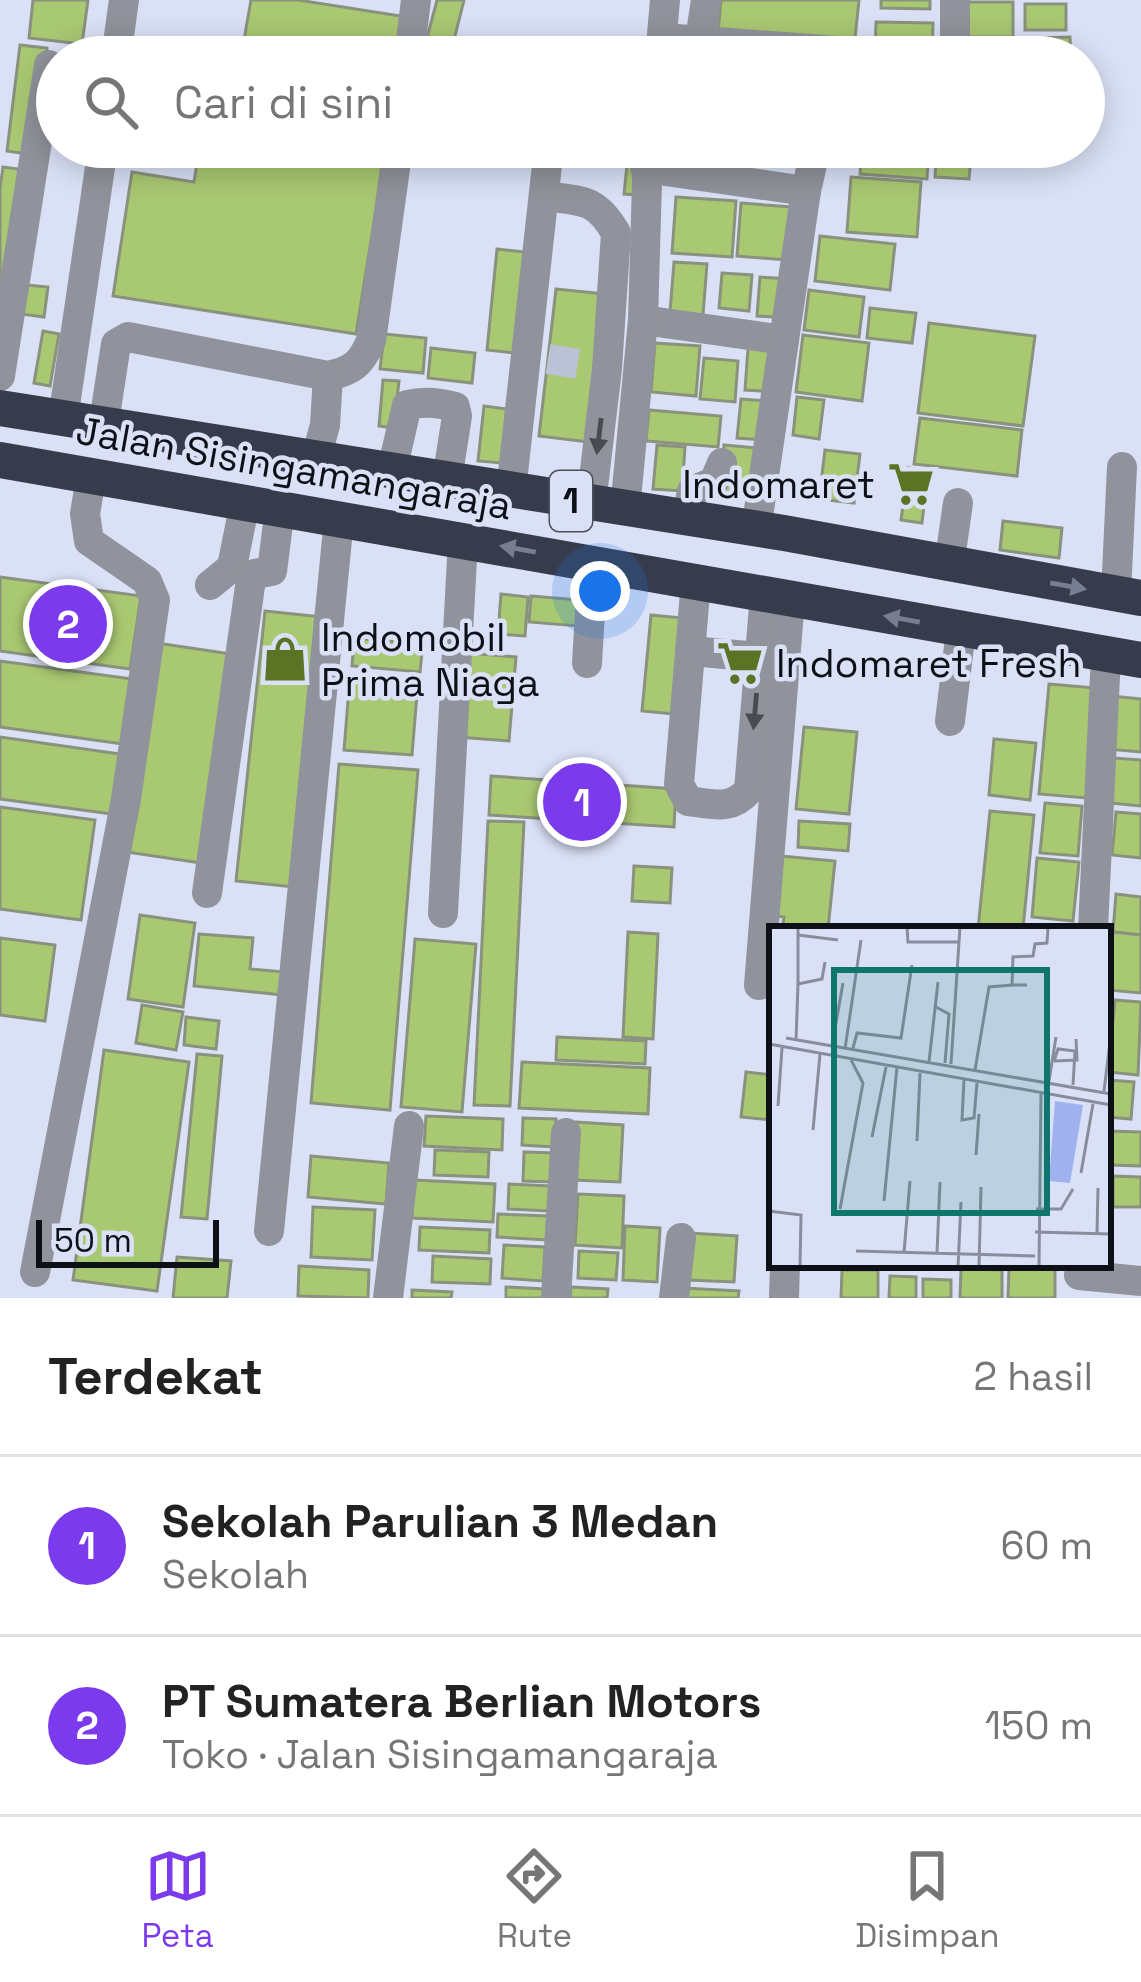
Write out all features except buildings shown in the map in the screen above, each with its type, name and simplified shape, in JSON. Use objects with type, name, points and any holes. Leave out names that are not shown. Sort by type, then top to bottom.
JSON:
[{"type":"highway","name":"Jalan Sisingamangaraja","points":[[0,408],[687,518],[1129,596]]},
{"type":"highway","name":"Jalan Sisingamangaraja","points":[[0,460],[1123,657]]},
{"type":"street","points":[[119,36],[124,0]]},
{"type":"street","points":[[412,36],[416,0]]},
{"type":"street","points":[[662,36],[665,0]]},
{"type":"street","points":[[701,36],[706,0]]},
{"type":"street","points":[[955,0],[955,36]]},
{"type":"street","points":[[0,376],[36,148]]},
{"type":"street","points":[[63,419],[100,168]]},
{"type":"street","points":[[104,422],[116,344],[128,337],[328,376],[349,372],[362,362],[371,341],[395,168]]},
{"type":"street","points":[[512,490],[538,357],[547,168]]},
{"type":"street","points":[[608,507],[643,320],[647,168]]},
{"type":"street","points":[[698,168],[806,191]]},
{"type":"street","points":[[756,530],[811,168]]},
{"type":"street","points":[[544,196],[590,202],[605,214],[616,233],[603,368],[608,507]]},
{"type":"street","points":[[643,320],[784,340]]},
{"type":"street","points":[[316,458],[325,425],[328,376]]},
{"type":"street","points":[[392,470],[407,405],[421,401],[447,405],[455,407],[458,416],[447,480]]},
{"type":"street","points":[[687,518],[692,490],[714,482],[722,463]]},
{"type":"street","points":[[1122,467],[1129,596]]},
{"type":"street","points":[[34,1272],[126,799],[155,600],[147,581],[88,542],[85,514],[91,477]]},
{"type":"street","points":[[949,566],[958,503]]},
{"type":"street","points":[[210,586],[232,567],[263,505]]},
{"type":"street","points":[[208,893],[250,586],[254,574],[272,571],[263,505]]},
{"type":"street","points":[[269,1231],[339,519]]},
{"type":"street","points":[[443,914],[464,540]]},
{"type":"street","points":[[587,663],[592,562]]},
{"type":"street","points":[[696,581],[681,793],[688,801],[727,806],[740,801],[749,790],[760,657],[777,596]]},
{"type":"street","points":[[759,985],[777,596]]},
{"type":"street","points":[[950,721],[961,629]]},
{"type":"street","points":[[690,651],[760,657]]},
{"type":"street","points":[[1093,926],[1123,657]]},
{"type":"street","points":[[388,1298],[409,1126]]},
{"type":"street","points":[[556,1298],[566,1133]]},
{"type":"street","points":[[674,1298],[681,1238]]},
{"type":"street","points":[[1079,1280],[1141,1281]]},
{"type":"tunnel","points":[[548,359],[598,367]]},
{"type":"place","name":"Indomaret","points":[[911,484]]},
{"type":"place","name":"PT Sumatera Berlian Motors","points":[[68,624]]},
{"type":"place","name":"Indomobil Prima Niaga","points":[[285,659]]},
{"type":"place","name":"Indomaret Fresh","points":[[740,663]]},
{"type":"place","name":"Sekolah Parulian 3 Medan","points":[[582,802]]}]
